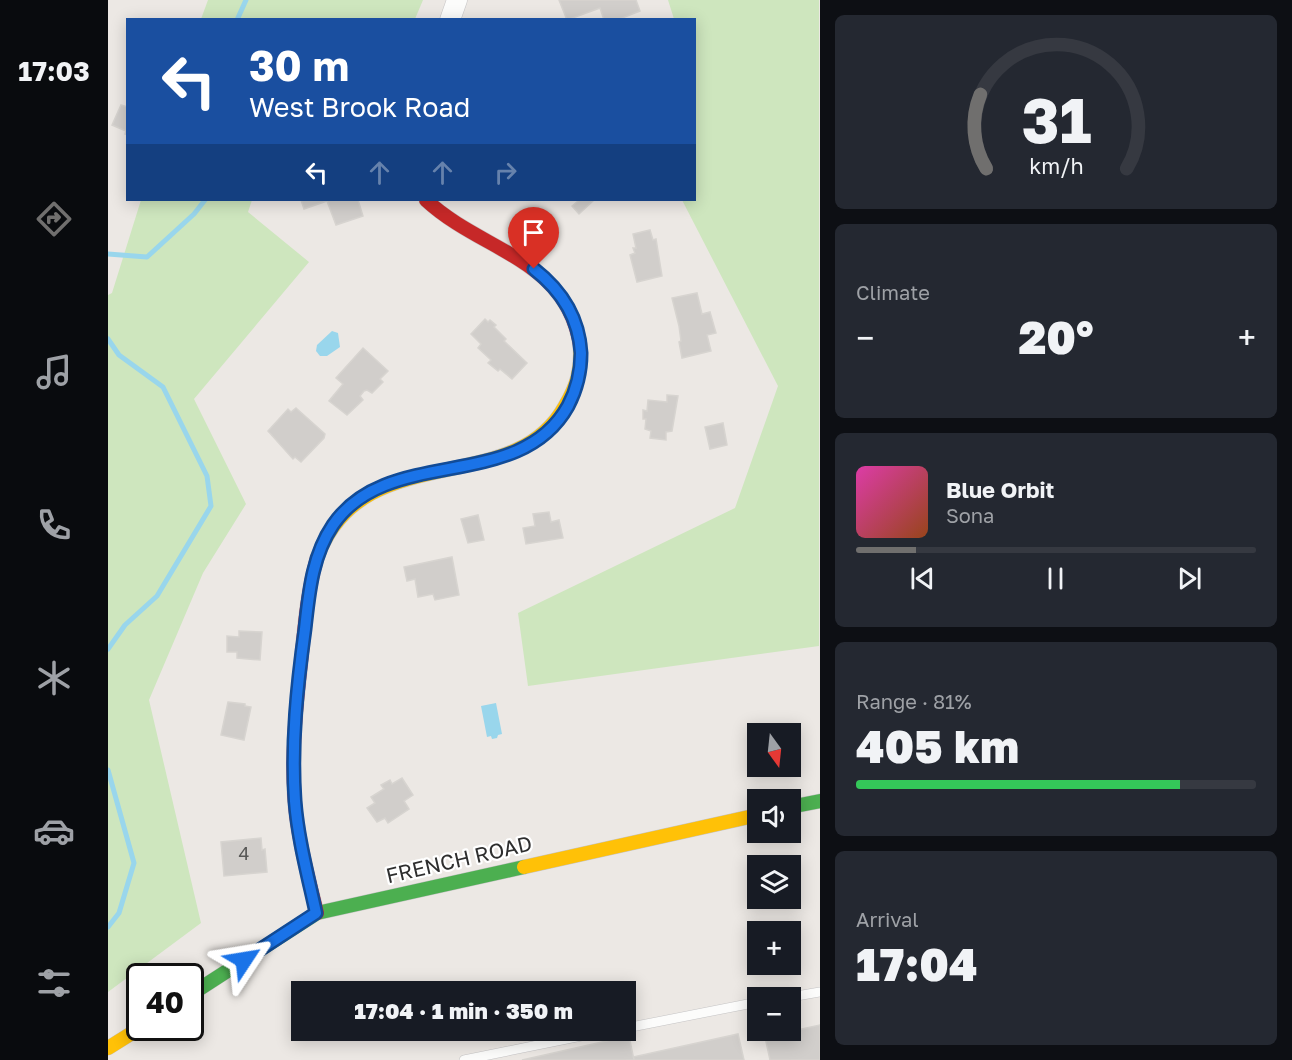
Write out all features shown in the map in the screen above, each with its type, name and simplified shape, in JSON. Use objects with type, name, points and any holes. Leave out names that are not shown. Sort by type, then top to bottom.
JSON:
[{"type":"street","points":[[451,18],[457,0]]},
{"type":"street","points":[[316,913],[298,829],[294,770],[298,682],[310,591],[318,554],[325,538],[346,510],[360,498],[383,485],[410,476],[491,460],[516,451],[538,439],[553,427],[565,412],[579,380],[581,350],[578,333],[573,316],[557,290],[534,269],[446,217],[427,201]]},
{"type":"street","points":[[801,805],[819,801]]},
{"type":"street","name":"FRENCH ROAD","points":[[204,985],[316,913],[747,817]]},
{"type":"street","points":[[108,1048],[126,1037]]},
{"type":"lane","points":[[801,995],[819,992]]},
{"type":"lane","points":[[636,1026],[747,1004]]},
{"type":"lane","points":[[464,1060],[557,1041]]},
{"type":"green space","points":[[208,0],[423,0],[415,18],[201,18]]},
{"type":"green space","points":[[668,0],[819,0],[819,646],[528,686],[518,613],[735,508],[778,386],[683,201],[696,201],[696,18],[674,18]]},
{"type":"green space","points":[[141,201],[252,201],[248,212],[309,262],[194,399],[246,504],[203,573],[149,700],[201,923],[147,963],[126,963],[126,979],[108,992],[108,295],[112,293]]},
{"type":"water","points":[[332,331],[338,333],[340,347],[327,356],[320,356],[316,351],[317,345]]},
{"type":"water","points":[[496,703],[502,734],[492,739],[491,736],[487,737],[481,706]]},
{"type":"building","points":[[559,0],[636,0],[640,11],[622,18],[603,18],[600,8],[566,18]]},
{"type":"building","points":[[121,105],[126,106],[126,131],[112,125]]},
{"type":"building","points":[[301,201],[327,201],[304,209]]},
{"type":"building","points":[[327,201],[358,201],[363,216],[336,225]]},
{"type":"building","points":[[578,201],[593,201],[579,214],[572,206]]},
{"type":"building","points":[[650,230],[653,240],[656,239],[662,276],[637,282],[630,255],[635,253],[633,248],[636,248],[633,234]]},
{"type":"building","points":[[697,293],[702,314],[710,312],[716,333],[707,335],[711,351],[682,358],[679,326],[672,298]]},
{"type":"building","points":[[485,319],[496,325],[494,327],[506,339],[504,341],[527,363],[512,379],[488,363],[491,360],[478,348],[481,344],[471,334]]},
{"type":"building","points":[[363,348],[388,371],[380,379],[383,382],[372,393],[364,391],[360,396],[363,400],[347,415],[329,401],[343,384],[336,378]]},
{"type":"building","points":[[667,395],[678,396],[672,431],[666,432],[666,440],[650,438],[651,431],[645,429],[646,419],[643,419],[643,410],[647,411],[648,400],[667,402]]},
{"type":"building","points":[[296,408],[325,434],[324,438],[301,462],[295,457],[293,459],[268,431],[288,409],[291,412]]},
{"type":"building","points":[[723,423],[727,445],[710,449],[705,427]]},
{"type":"building","points":[[549,512],[551,522],[559,520],[563,538],[526,544],[523,528],[535,526],[533,514]]},
{"type":"building","points":[[478,515],[484,540],[468,543],[461,519]]},
{"type":"building","points":[[452,557],[459,595],[435,600],[433,594],[418,597],[415,579],[407,581],[404,567]]},
{"type":"building","points":[[239,631],[262,632],[260,660],[237,658],[237,652],[227,652],[227,636],[239,637]]},
{"type":"building","points":[[228,702],[251,707],[244,740],[221,735]]},
{"type":"building","points":[[402,778],[413,795],[404,801],[409,809],[388,823],[385,818],[377,822],[367,808],[375,803],[371,797],[384,789],[381,785],[390,780],[392,784]]},
{"type":"building","points":[[261,838],[262,850],[265,849],[267,872],[224,876],[221,842]]},
{"type":"building","points":[[820,1025],[820,1060],[770,1060],[766,1041],[801,1041],[801,1029]]},
{"type":"building","points":[[738,1034],[744,1060],[634,1060],[633,1057]]},
{"type":"building","points":[[607,1041],[630,1041],[634,1060],[522,1060]]},
{"type":"waterway","points":[[238,18],[246,0]]},
{"type":"waterway","points":[[108,254],[147,257],[194,214],[204,201]]},
{"type":"waterway","points":[[108,339],[119,355],[163,387],[207,476],[211,506],[157,596],[125,625],[108,649]]},
{"type":"waterway","points":[[108,770],[134,863],[119,913],[108,927]]},
{"type":"traffic: fast","points":[[801,805],[820,801]]},
{"type":"traffic: fast","points":[[204,986],[317,913],[524,867]]},
{"type":"traffic: slow","points":[[317,558],[338,520],[367,496],[401,481],[511,453],[541,435],[565,406],[573,391],[578,377],[580,345]]},
{"type":"traffic: slow","points":[[524,867],[747,817]]},
{"type":"traffic: slow","points":[[108,1048],[126,1037]]},
{"type":"traffic: jam","points":[[427,201],[448,218],[519,259],[540,275],[558,293],[572,316],[580,345]]},
{"type":"traffic: jam","points":[[317,558],[304,629],[296,713],[294,794],[305,864],[317,913]]},
{"type":"route","points":[[244,960],[316,913],[298,829],[294,770],[298,682],[310,591],[318,554],[325,538],[346,510],[374,489],[410,476],[491,460],[508,454],[538,439],[553,427],[565,412],[579,380],[581,350],[578,333],[566,303],[547,279],[534,269]]}]
